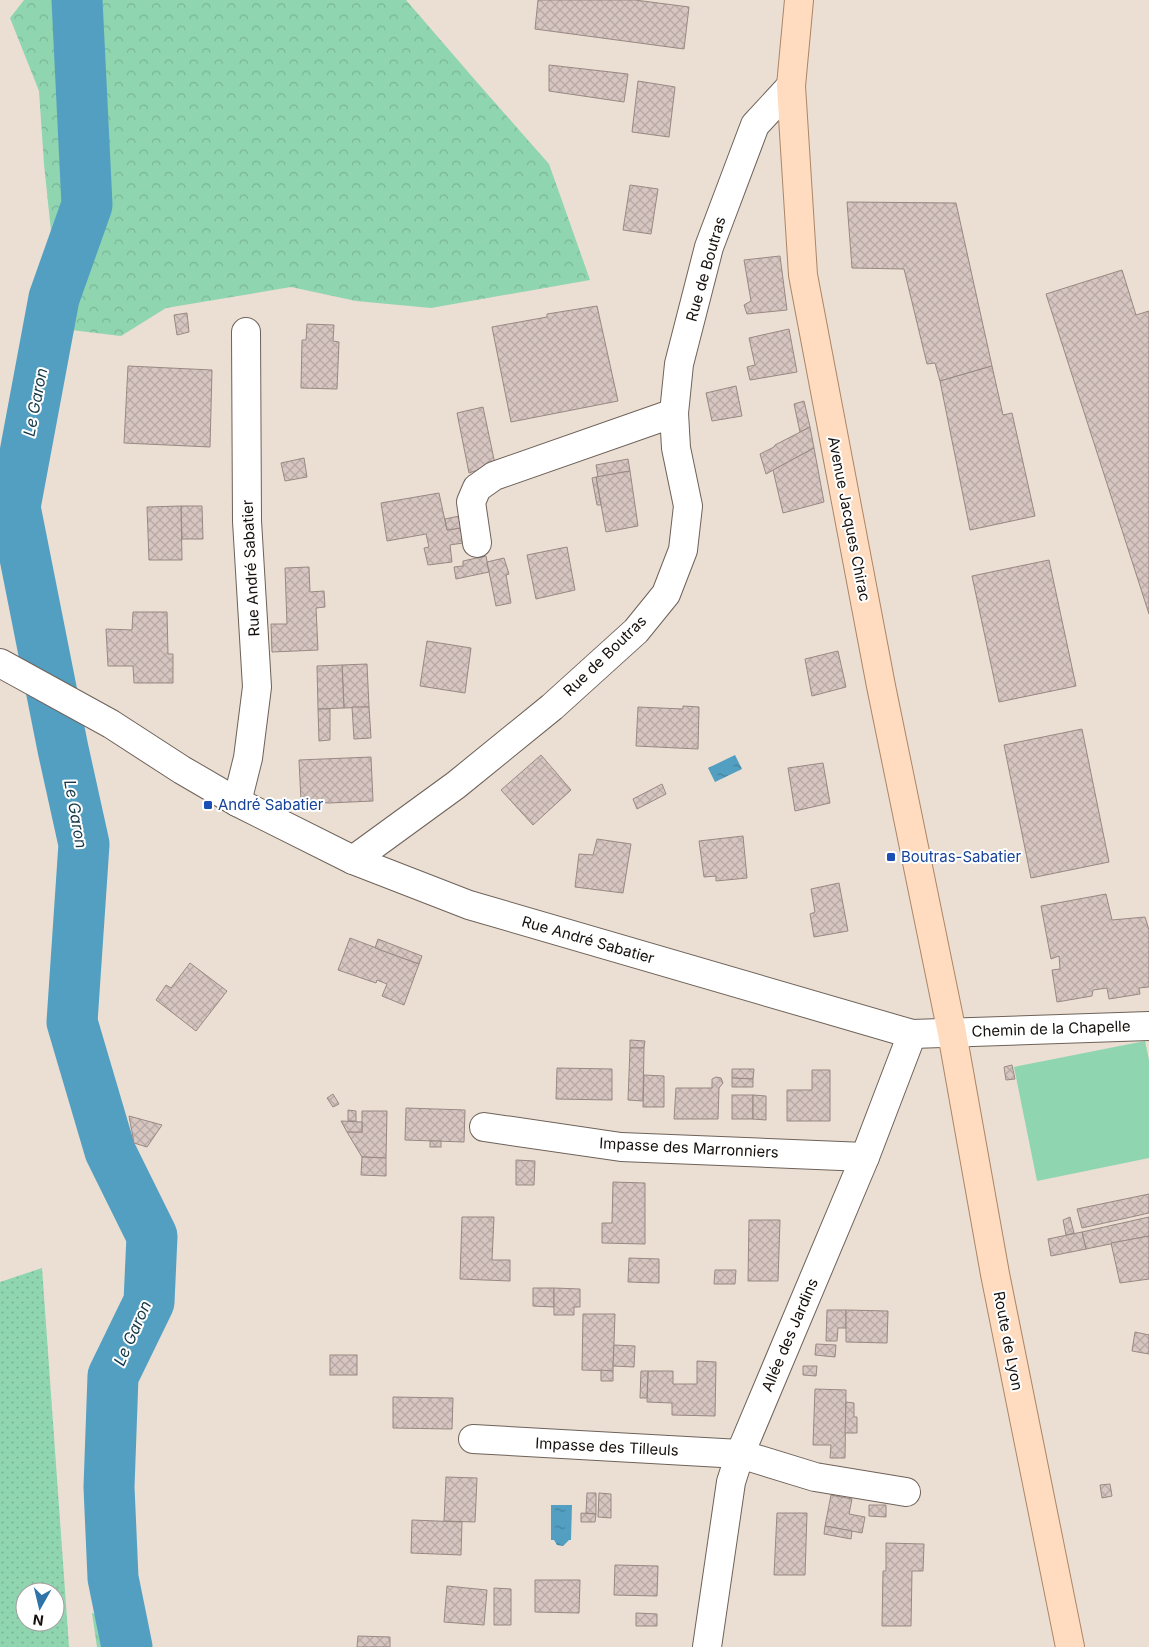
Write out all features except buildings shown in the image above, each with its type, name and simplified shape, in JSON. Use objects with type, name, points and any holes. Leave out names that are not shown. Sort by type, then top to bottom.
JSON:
[{"type":"main road","name":"Avenue Jacques Chirac","points":[[799,0],[791,86],[803,275],[881,686],[952,1033]]},
{"type":"main road","name":"Route de Lyon","points":[[952,1033],[995,1274],[1070,1647]]},
{"type":"street","name":"Rue de Boutras","points":[[353,860],[456,785],[552,707],[636,630],[666,594],[683,550],[688,506],[676,448],[674,413],[680,364],[709,247],[755,125],[791,86]]},
{"type":"street","name":"Rue André Sabatier","points":[[237,802],[248,758],[257,687],[247,521],[246,332]]},
{"type":"street","points":[[477,543],[471,502],[476,488],[494,476],[674,413]]},
{"type":"street","name":"Rue André Sabatier","points":[[0,663],[110,724],[182,770],[237,802],[353,860],[469,905],[912,1034],[952,1033]]},
{"type":"street","name":"Chemin de la Chapelle","points":[[952,1033],[1149,1026]]},
{"type":"street","name":"Allée des Jardins","points":[[707,1647],[731,1482],[740,1454],[865,1157],[912,1034]]},
{"type":"street","name":"Impasse des Marronniers","points":[[484,1127],[621,1148],[865,1157]]},
{"type":"street","name":"Impasse des Tilleuls","points":[[473,1439],[740,1454],[815,1477],[906,1492]]},
{"type":"green space","points":[[24,0],[406,0],[549,164],[590,280],[431,308],[356,301],[291,287],[166,308],[121,336],[29,325],[51,231],[39,91],[10,18]]},
{"type":"green space","points":[[1145,1041],[1149,1060],[1149,1158],[1037,1181],[1014,1067]]},
{"type":"green space","points":[[42,1268],[64,1582],[15,1582],[15,1632],[65,1632],[65,1591],[69,1647],[0,1647],[0,1282]]},
{"type":"green space","points":[[92,1613],[145,1631],[149,1647],[97,1647]]},
{"type":"water","points":[[735,755],[742,769],[715,782],[708,768]]},
{"type":"water","points":[[551,1505],[572,1505],[571,1540],[563,1546],[557,1545],[554,1540],[551,1540]]},
{"type":"waterway","name":"Le Garon","points":[[77,0],[87,205],[54,298],[15,507],[63,749],[84,844],[72,1022],[110,1151],[152,1236],[149,1302],[113,1376],[109,1487],[113,1578],[127,1647]]},
{"type":"place","name":"André Sabatier","points":[[208,805]]},
{"type":"place","name":"Boutras-Sabatier","points":[[891,857]]}]
